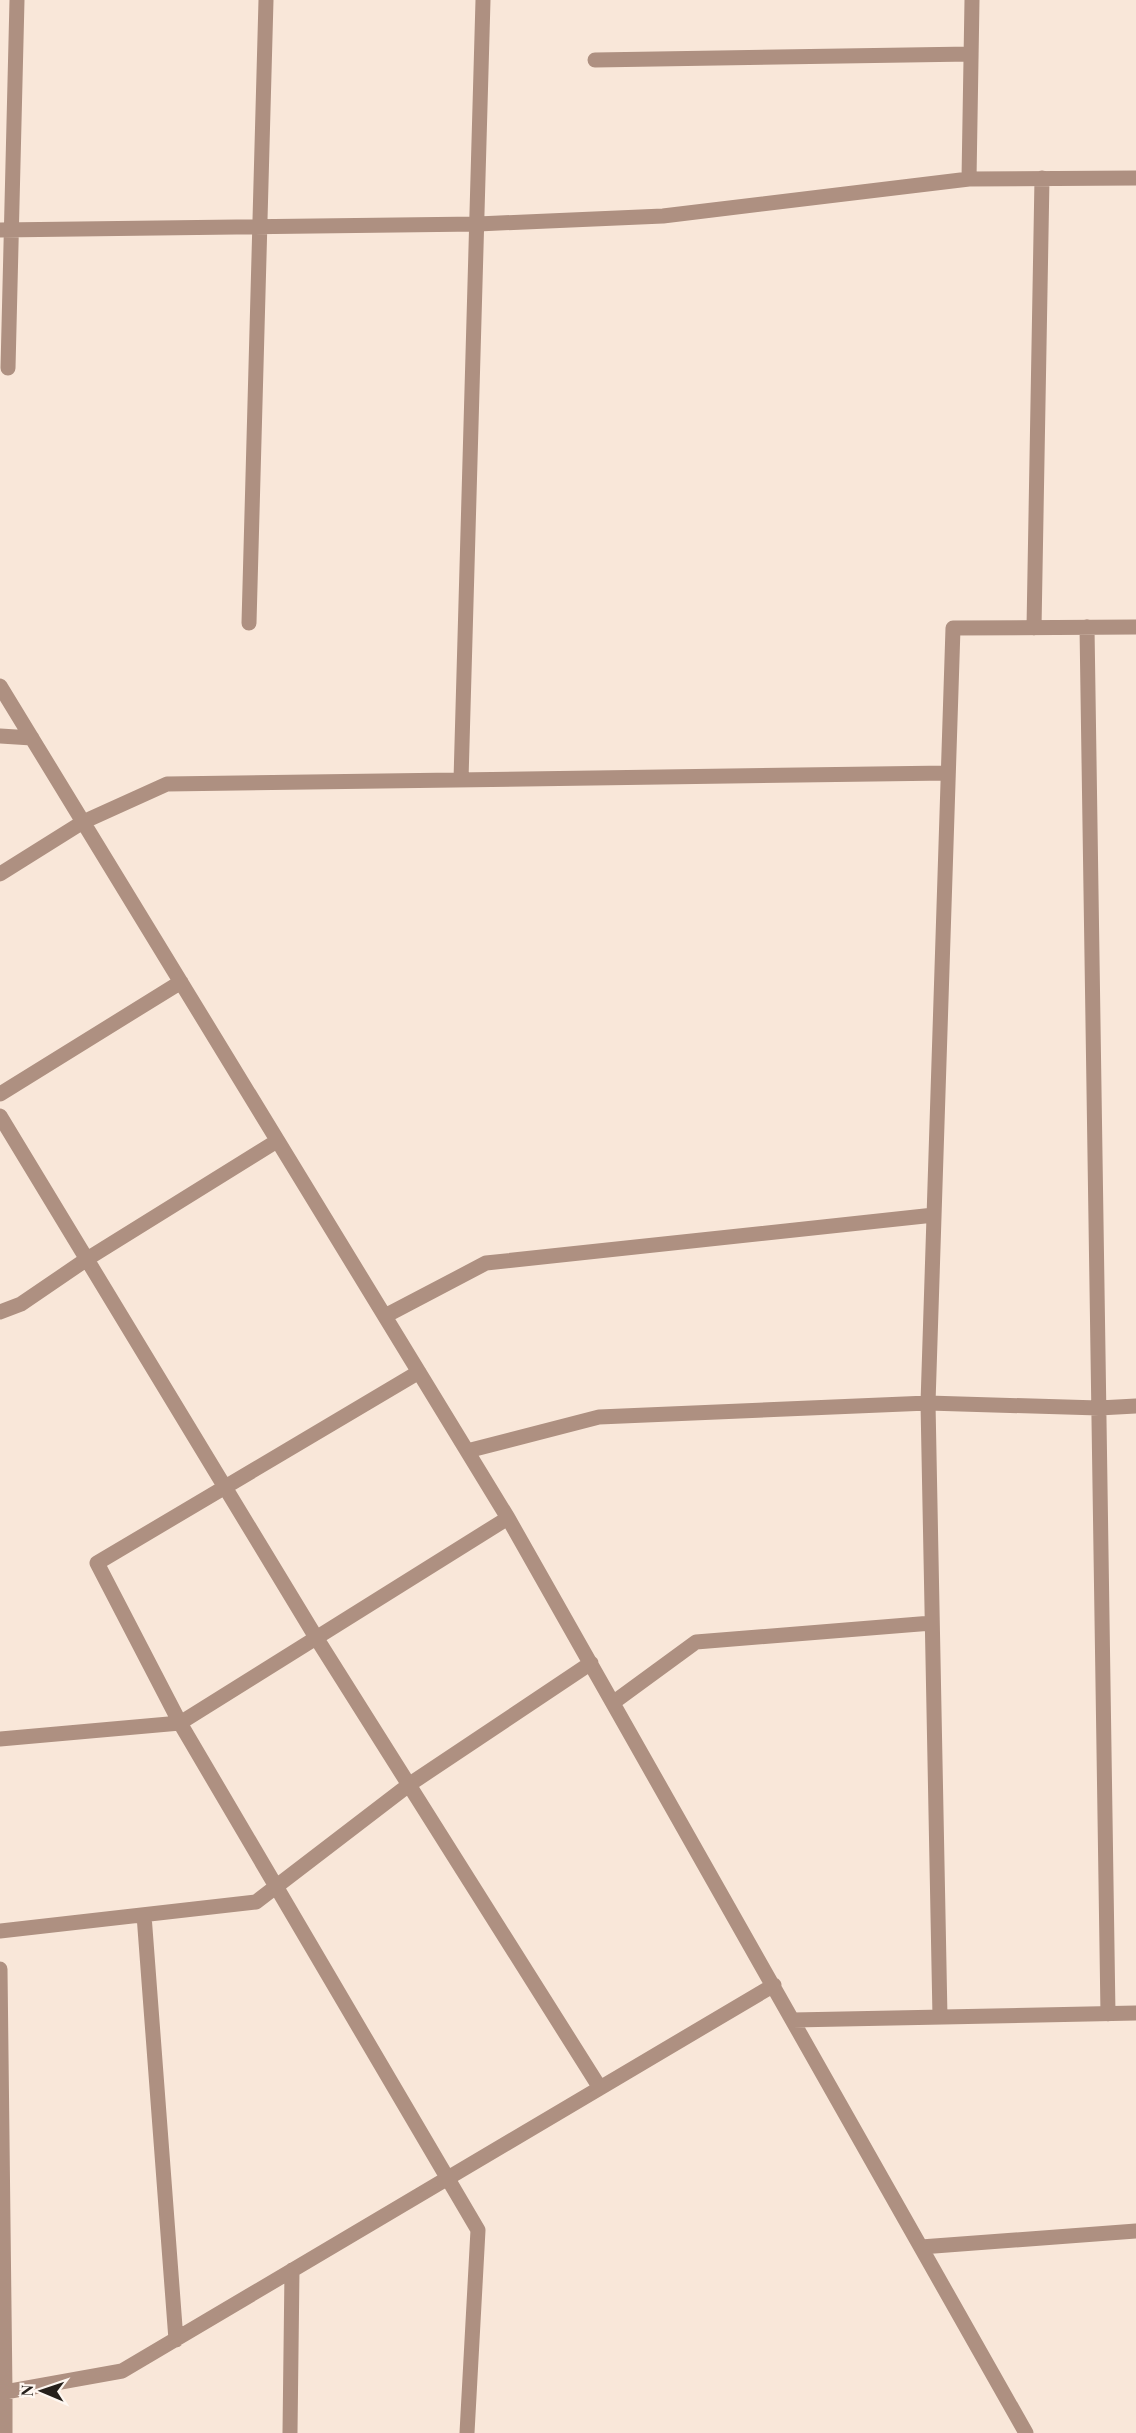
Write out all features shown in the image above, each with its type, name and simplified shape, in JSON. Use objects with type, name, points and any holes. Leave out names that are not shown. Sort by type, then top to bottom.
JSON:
[{"type":"street","points":[[8,369],[6,230],[17,0]]},
{"type":"street","points":[[249,622],[266,0]]},
{"type":"street","points":[[461,780],[483,0]]},
{"type":"street","points":[[969,179],[972,0]]},
{"type":"street","points":[[595,60],[971,54]]},
{"type":"street","points":[[1034,628],[1041,178]]},
{"type":"street","points":[[6,230],[478,224],[663,216],[969,179],[1136,178]]},
{"type":"street","points":[[1087,627],[1108,2014]]},
{"type":"street","points":[[940,2017],[928,1403],[953,628],[1136,627]]},
{"type":"street","points":[[0,686],[508,1518],[1026,2433]]},
{"type":"street","points":[[0,736],[32,738]]},
{"type":"street","points":[[0,874],[83,822],[167,784],[948,773]]},
{"type":"street","points":[[0,1094],[181,982]]},
{"type":"street","points":[[0,1116],[227,1487],[317,1639],[600,2088]]},
{"type":"street","points":[[0,1312],[21,1304],[87,1259],[278,1141]]},
{"type":"street","points":[[385,1316],[486,1263],[934,1215]]},
{"type":"street","points":[[419,1372],[97,1563],[180,1723],[478,2230],[467,2433]]},
{"type":"street","points":[[466,1450],[599,1417],[928,1403],[1099,1408],[1136,1406]]},
{"type":"street","points":[[0,1739],[180,1723],[508,1518]]},
{"type":"street","points":[[614,1702],[696,1642],[932,1623]]},
{"type":"street","points":[[0,1931],[255,1902],[410,1784],[591,1663]]},
{"type":"street","points":[[144,1915],[176,2340]]},
{"type":"street","points":[[0,1970],[5,2433]]},
{"type":"street","points":[[5,2392],[122,2371],[774,1985]]},
{"type":"street","points":[[793,2020],[1136,2013]]},
{"type":"street","points":[[921,2247],[1136,2231]]},
{"type":"street","points":[[290,2433],[292,2270]]}]
